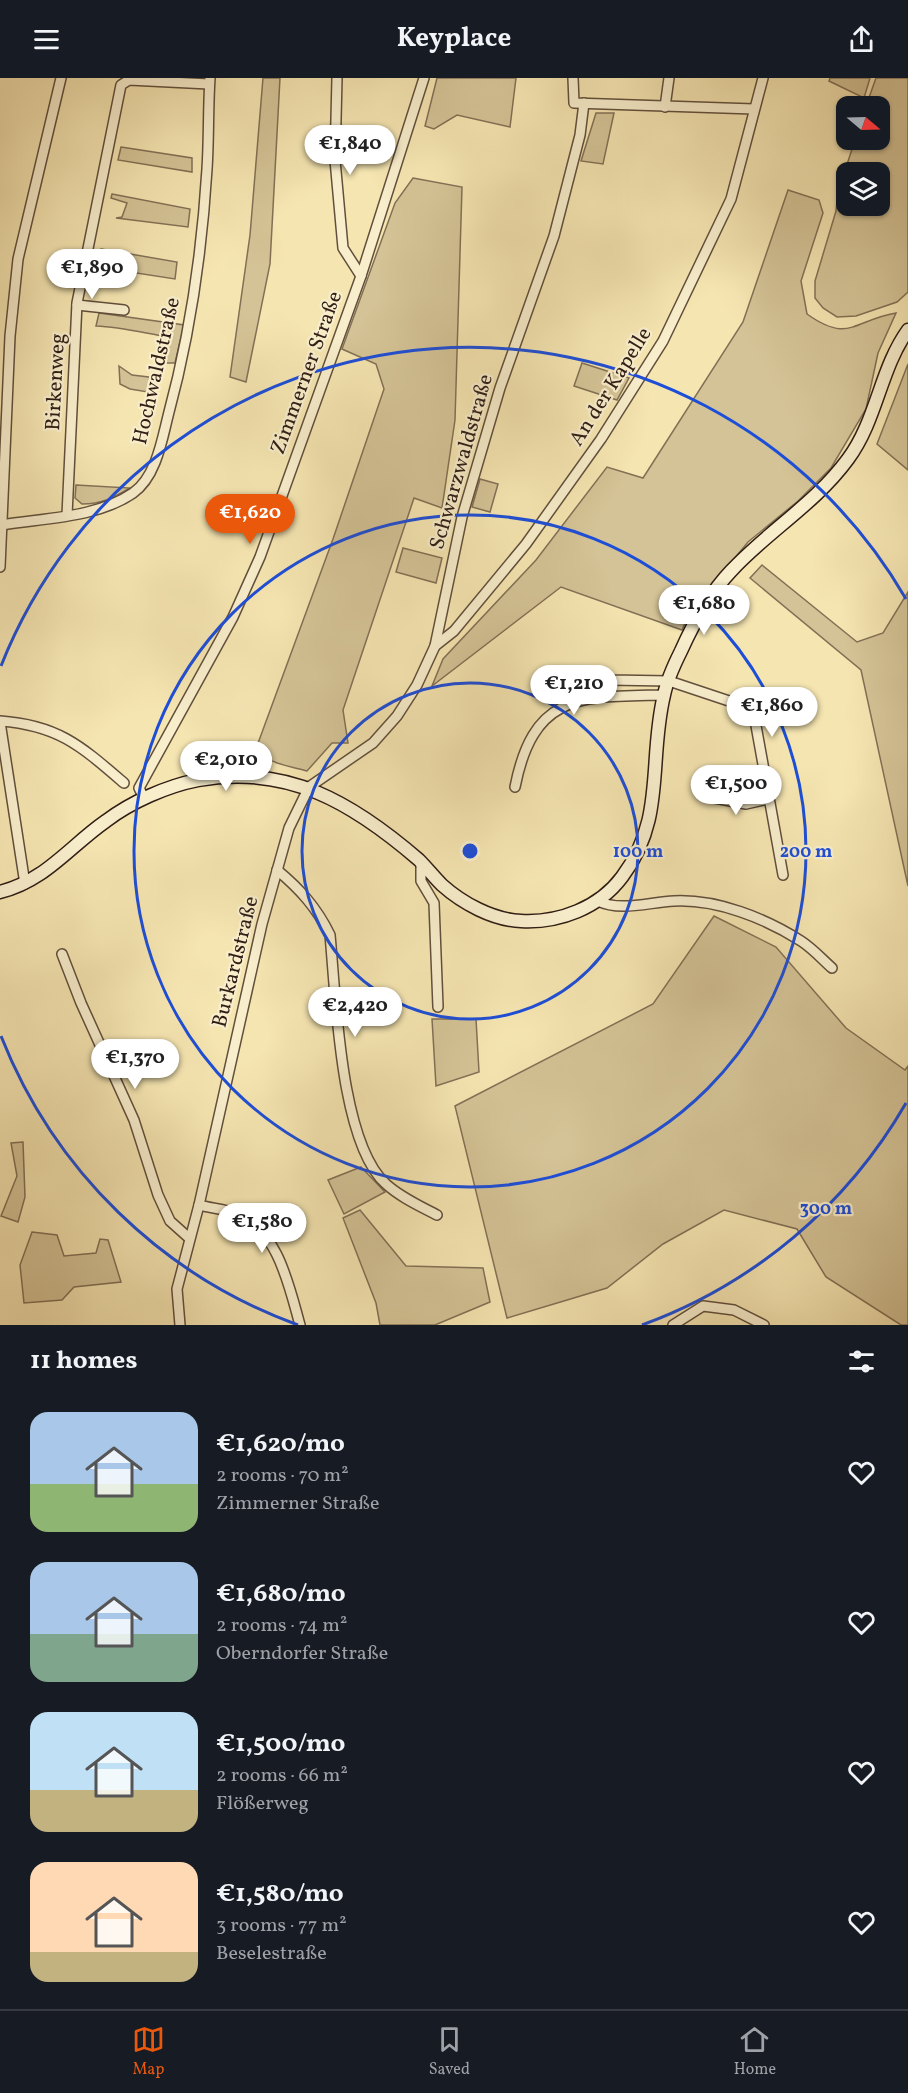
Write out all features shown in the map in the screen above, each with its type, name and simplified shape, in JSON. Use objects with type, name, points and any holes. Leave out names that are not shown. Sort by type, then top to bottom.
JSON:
[{"type":"street","points":[[0,567],[10,336],[18,259],[61,78]]},
{"type":"street","points":[[337,78],[335,160],[343,248],[361,276]]},
{"type":"street","name":"Zimmerner Straße","points":[[144,798],[139,788],[233,616],[260,557],[361,276],[424,78]]},
{"type":"street","name":"Schwarzwaldstraße","points":[[309,787],[373,743],[397,716],[417,685],[435,646],[462,517],[500,388],[554,236],[580,135],[579,103],[573,78]]},
{"type":"street","points":[[665,107],[669,78]]},
{"type":"street","name":"An der Kapelle","points":[[435,646],[454,631],[526,544],[601,439],[663,341],[731,199],[764,78]]},
{"type":"street","name":"Birkenweg","points":[[67,515],[77,305],[122,85],[129,80],[210,81]]},
{"type":"street","name":"Hochwaldstraße","points":[[2,525],[108,507],[135,492],[149,474],[160,448],[180,370],[192,310],[207,168],[210,81]]},
{"type":"street","points":[[579,103],[754,109]]},
{"type":"street","points":[[77,305],[124,310]]},
{"type":"street","points":[[0,892],[25,884],[49,869],[105,821],[144,798],[196,781],[234,777],[270,778],[309,787],[388,835],[421,862],[442,885],[466,903],[513,920],[544,921],[575,913],[598,901],[621,880],[646,838],[652,813],[664,695],[693,625],[729,572],[753,549],[807,505],[850,456],[875,410],[891,362],[908,330]]},
{"type":"street","points":[[585,676],[609,680],[669,681],[753,709],[783,875]]},
{"type":"street","points":[[515,787],[519,765],[531,741],[543,720],[560,707],[576,700],[601,696],[664,695]]},
{"type":"street","points":[[25,884],[0,722],[29,723],[69,739],[124,783]]},
{"type":"street","name":"Burkardstraße","points":[[180,1325],[177,1289],[199,1205],[250,975],[289,828],[309,787]]},
{"type":"street","points":[[704,796],[746,804],[768,799]]},
{"type":"street","points":[[421,862],[421,881],[434,903],[438,1007]]},
{"type":"street","points":[[277,870],[299,888],[321,917],[330,935],[348,1100],[355,1130],[369,1162],[385,1184],[437,1215]]},
{"type":"street","points":[[598,901],[608,906],[677,901],[718,905],[777,927],[802,942],[832,968]]},
{"type":"street","points":[[62,954],[81,1003],[134,1120],[158,1196],[170,1221],[189,1238]]},
{"type":"street","points":[[199,1205],[235,1213],[257,1225],[272,1244],[300,1325]]},
{"type":"street","points":[[673,1325],[703,1306],[734,1310],[764,1325]]},
{"type":"shaded area","points":[[263,78],[280,78],[270,264],[246,382],[230,377],[250,235]]},
{"type":"shaded area","points":[[437,78],[516,78],[510,127],[457,115],[434,129],[425,126]]},
{"type":"shaded area","points":[[830,78],[870,78],[865,96],[860,96],[829,81]]},
{"type":"shaded area","points":[[876,78],[908,78],[908,292],[897,302],[856,316],[837,317],[823,308],[815,298],[815,281],[836,211],[836,216],[890,216],[890,162],[848,162],[852,150],[890,150],[890,96],[870,96]]},
{"type":"shaded area","points":[[596,113],[614,113],[603,164],[581,161]]},
{"type":"shaded area","points":[[121,147],[192,158],[192,172],[118,160]]},
{"type":"shaded area","points":[[413,178],[462,187],[455,420],[442,508],[414,498],[343,710],[348,743],[332,743],[307,771],[271,761],[260,752],[257,746],[333,539],[384,389],[376,364],[342,349],[395,203]]},
{"type":"shaded area","points":[[788,190],[819,200],[823,213],[801,281],[807,314],[821,323],[843,329],[896,313],[878,353],[866,409],[831,468],[798,501],[748,542],[690,612],[682,630],[561,587],[432,686],[443,659],[536,560],[607,467],[643,478],[743,322]]},
{"type":"shaded area","points":[[112,194],[190,209],[188,227],[116,218],[122,217],[127,203],[111,198]]},
{"type":"shaded area","points":[[101,249],[177,262],[175,279],[97,267]]},
{"type":"shaded area","points":[[99,313],[184,325],[175,363],[166,363],[169,337],[96,326]]},
{"type":"shaded area","points":[[582,363],[629,378],[617,400],[574,386]]},
{"type":"shaded area","points":[[908,364],[908,470],[877,444]]},
{"type":"shaded area","points":[[119,366],[132,375],[157,378],[154,393],[130,389],[120,384]]},
{"type":"shaded area","points":[[480,479],[498,484],[490,512],[472,507]]},
{"type":"shaded area","points":[[76,485],[130,488],[107,500],[82,504],[75,498]]},
{"type":"shaded area","points":[[403,548],[442,558],[436,583],[396,572]]},
{"type":"shaded area","points":[[762,565],[857,642],[883,633],[908,592],[908,886],[861,670],[750,578]]},
{"type":"shaded area","points":[[714,916],[776,947],[846,1028],[905,1070],[908,1066],[908,1325],[901,1325],[826,1277],[797,1229],[724,1210],[663,1244],[607,1288],[507,1318],[455,1106],[653,1004]]},
{"type":"shaded area","points":[[432,1019],[476,1019],[479,1072],[436,1086]]},
{"type":"shaded area","points":[[23,1142],[25,1197],[18,1222],[1,1216],[17,1176],[11,1143]]},
{"type":"shaded area","points":[[361,1167],[385,1192],[344,1214],[328,1180]]},
{"type":"shaded area","points":[[360,1210],[406,1266],[483,1268],[490,1302],[435,1325],[380,1325],[376,1303],[343,1218]]},
{"type":"shaded area","points":[[32,1232],[57,1235],[64,1256],[96,1253],[100,1239],[108,1240],[121,1282],[74,1287],[62,1300],[24,1303],[20,1265]]}]
